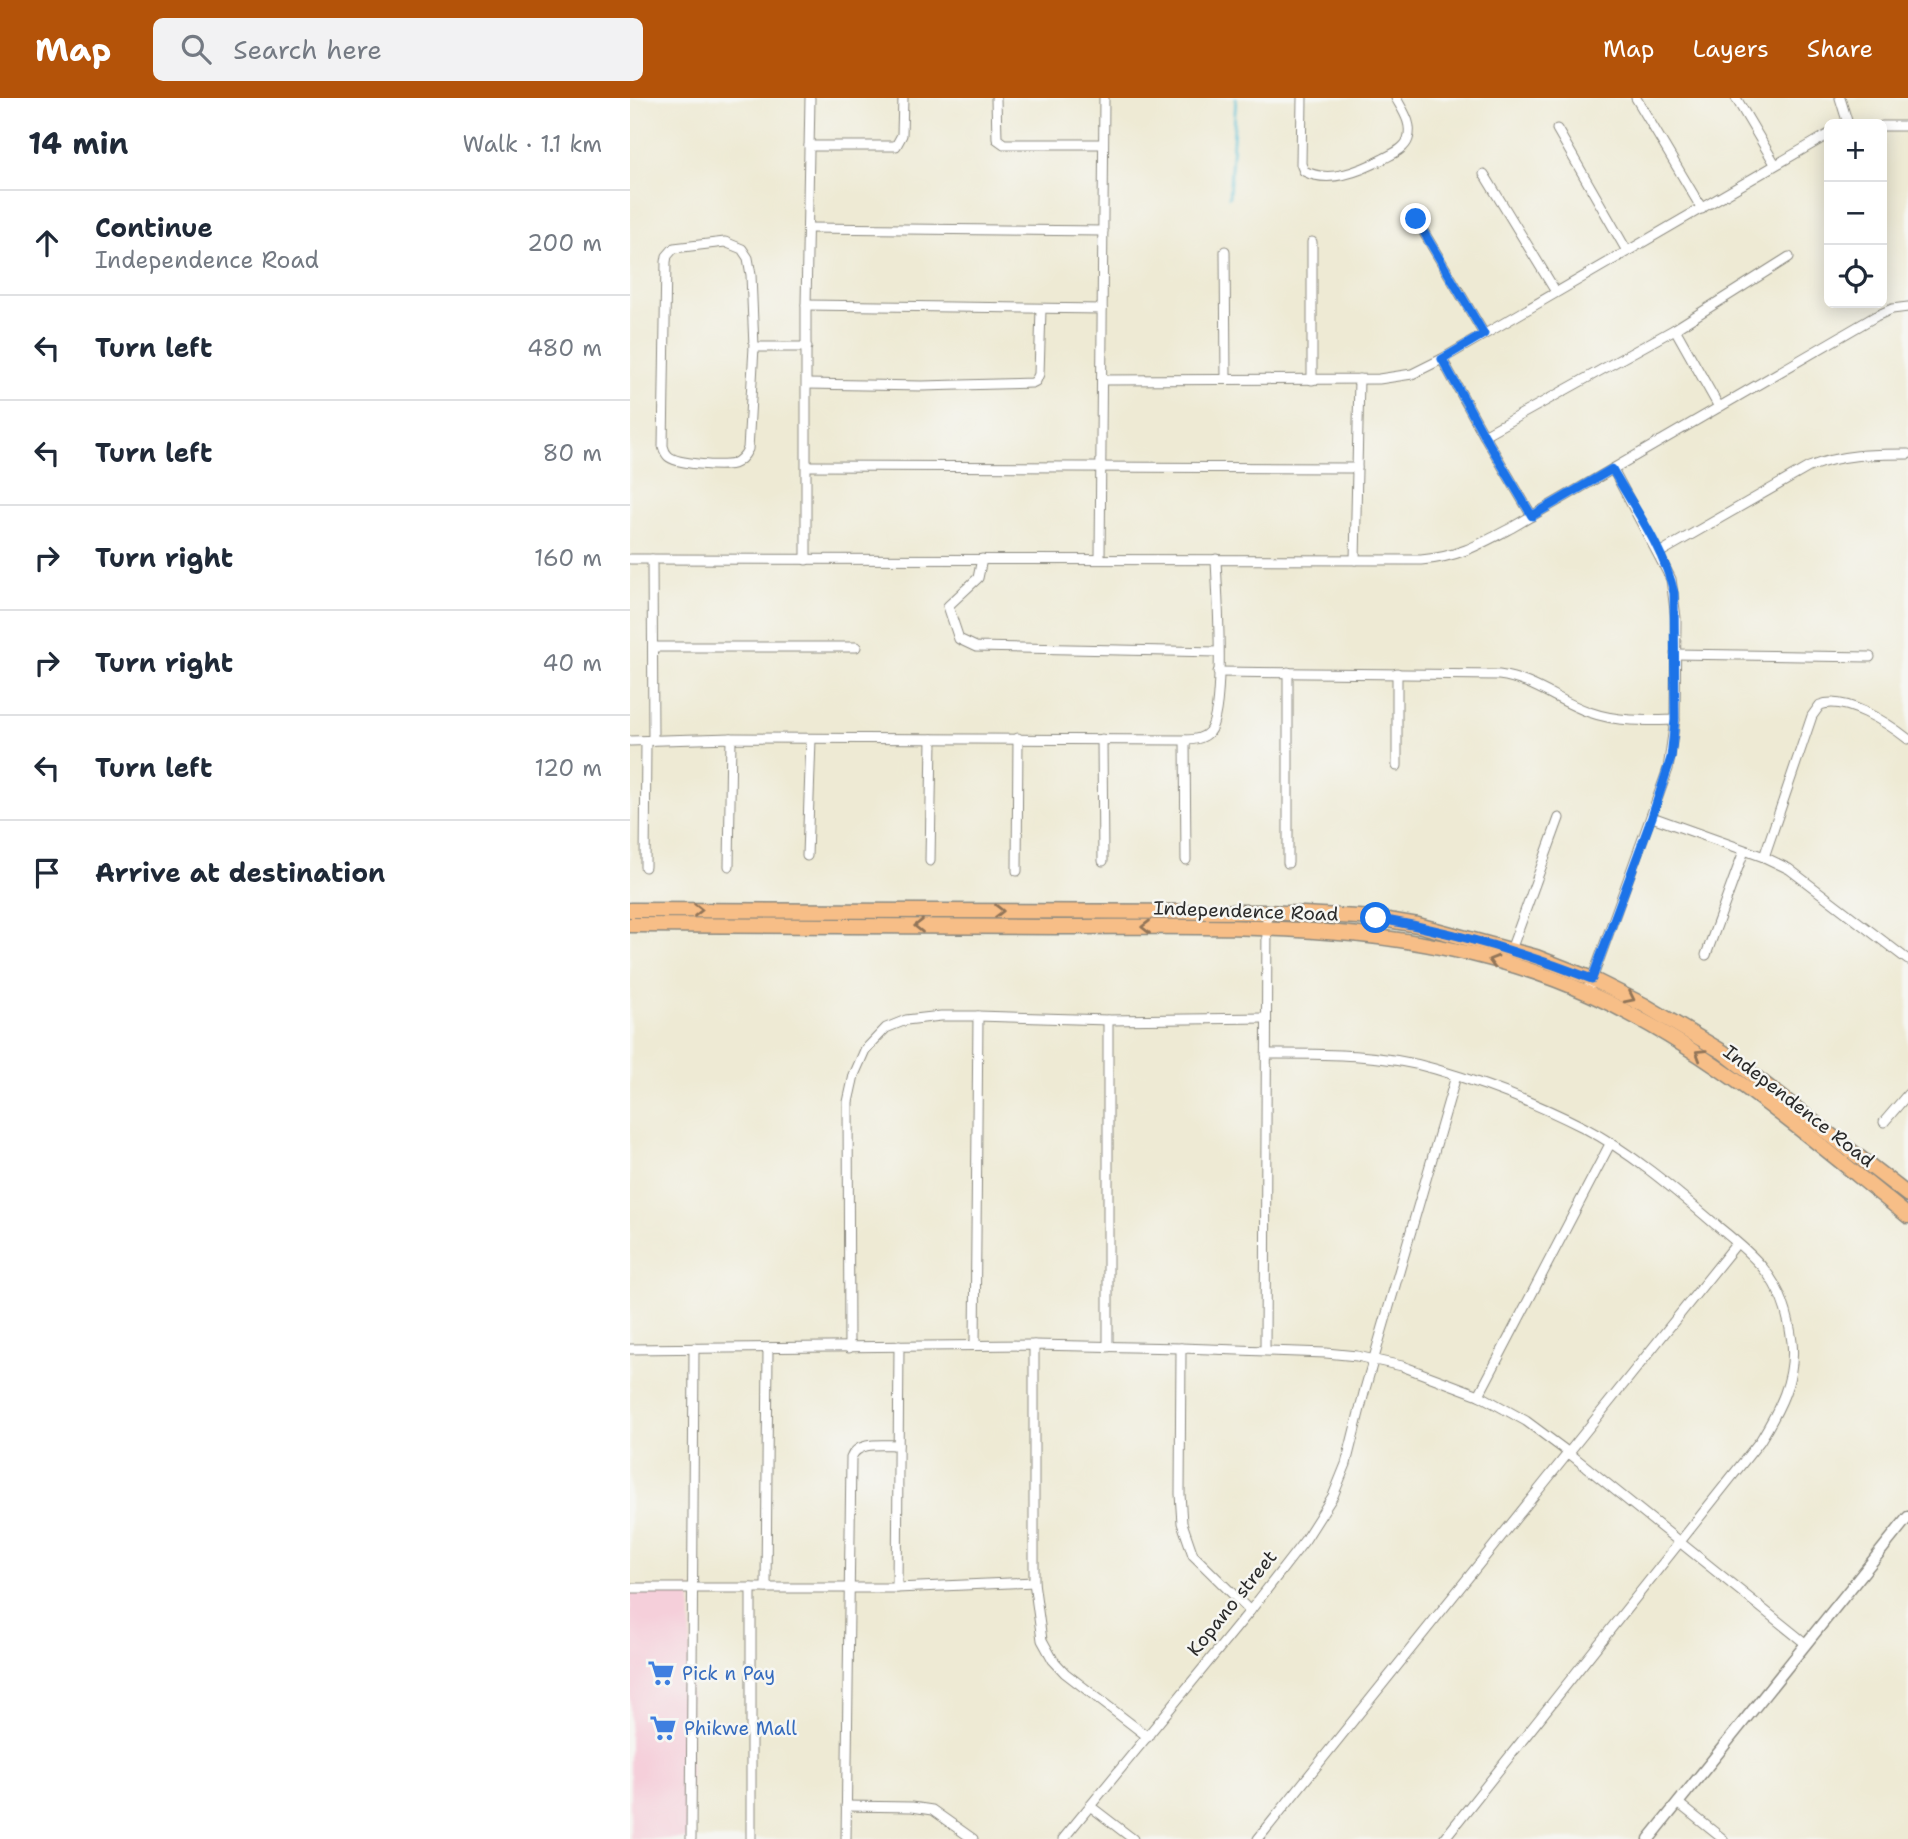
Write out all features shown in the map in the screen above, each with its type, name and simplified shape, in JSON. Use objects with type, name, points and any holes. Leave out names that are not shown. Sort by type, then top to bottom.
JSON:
[{"type":"main road","name":"Independence Road","points":[[630,910],[1267,912],[1376,918],[1418,925],[1511,950],[1590,986],[1714,1063],[1908,1216]]},
{"type":"main road","name":"Independence Road","points":[[630,925],[1267,928],[1374,935],[1417,942],[1590,986],[1644,1004],[1723,1052],[1908,1195]]},
{"type":"street","points":[[806,560],[806,305],[810,98]]},
{"type":"street","points":[[809,146],[896,146],[902,135],[903,98]]},
{"type":"street","points":[[996,98],[997,139],[1000,142],[1103,144]]},
{"type":"street","points":[[1100,558],[1104,98]]},
{"type":"street","points":[[1302,98],[1301,164],[1304,171],[1310,174],[1331,176],[1360,170],[1408,144],[1408,120],[1396,98]]},
{"type":"street","points":[[1636,98],[1702,209]]},
{"type":"street","points":[[1736,98],[1775,164]]},
{"type":"street","points":[[1840,98],[1846,119]]},
{"type":"street","points":[[1887,126],[1908,126]]},
{"type":"street","points":[[1557,129],[1627,251]]},
{"type":"street","points":[[1102,380],[1312,380],[1395,378],[1412,374],[1824,137]]},
{"type":"street","points":[[1484,174],[1556,292]]},
{"type":"street","points":[[1416,219],[1484,334]]},
{"type":"street","points":[[808,228],[1103,231]]},
{"type":"street","points":[[725,242],[742,249],[748,258],[751,275],[754,347],[748,449],[745,456],[733,464],[724,465],[690,463],[666,455],[663,446],[666,262],[667,256],[674,248],[725,242]]},
{"type":"street","points":[[1312,242],[1312,380]]},
{"type":"street","points":[[1225,251],[1226,379]]},
{"type":"street","points":[[1484,435],[1675,329],[1789,257]]},
{"type":"street","points":[[806,305],[1102,309]]},
{"type":"street","points":[[630,559],[1100,558],[1420,561],[1456,555],[1475,548],[1532,516],[1884,311],[1908,307]]},
{"type":"street","points":[[807,384],[922,386],[1032,383],[1040,374],[1041,309]]},
{"type":"street","points":[[1675,329],[1719,407]]},
{"type":"street","points":[[754,347],[807,347]]},
{"type":"street","points":[[1442,359],[1532,516]]},
{"type":"street","points":[[1355,560],[1359,379]]},
{"type":"street","points":[[1659,553],[1809,467],[1852,455],[1908,454]]},
{"type":"street","points":[[807,466],[1357,468]]},
{"type":"street","points":[[1590,986],[1668,769],[1675,720],[1674,593],[1671,579],[1612,469]]},
{"type":"street","points":[[645,867],[654,647],[652,559]]},
{"type":"street","points":[[982,559],[978,578],[948,606],[959,639],[976,647],[1218,652]]},
{"type":"street","points":[[630,741],[731,738],[1185,740],[1203,737],[1214,724],[1219,672],[1216,559]]},
{"type":"street","points":[[654,647],[856,647]]},
{"type":"street","points":[[1675,654],[1870,657]]},
{"type":"street","points":[[1219,672],[1505,676],[1606,717],[1648,721],[1675,720]]},
{"type":"street","points":[[1288,672],[1288,863]]},
{"type":"street","points":[[1397,673],[1397,766]]},
{"type":"street","points":[[1763,857],[1812,716],[1820,705],[1835,702],[1865,713],[1908,739]]},
{"type":"street","points":[[729,866],[731,738]]},
{"type":"street","points":[[1017,871],[1018,738]]},
{"type":"street","points":[[1102,738],[1103,861]]},
{"type":"street","points":[[807,856],[811,739]]},
{"type":"street","points":[[930,861],[932,739]]},
{"type":"street","points":[[1185,740],[1186,860]]},
{"type":"street","points":[[1652,817],[1789,869],[1908,960]]},
{"type":"street","points":[[1511,950],[1559,818]]},
{"type":"street","points":[[1706,955],[1744,851]]},
{"type":"street","points":[[1265,1350],[1267,912]]},
{"type":"street","points":[[849,1348],[848,1102],[853,1074],[865,1050],[878,1034],[892,1024],[906,1020],[941,1016],[1108,1020],[1266,1018]]},
{"type":"street","points":[[975,1345],[978,1016]]},
{"type":"street","points":[[1108,1020],[1108,1348]]},
{"type":"street","points":[[1266,1054],[1372,1057],[1434,1069],[1508,1094],[1584,1128],[1692,1204],[1763,1268],[1782,1302],[1792,1343],[1790,1379],[1775,1416],[1760,1441],[1444,1839]]},
{"type":"street","name":"Kopano street","points":[[1063,1839],[1250,1611],[1305,1540],[1333,1496],[1346,1464],[1456,1076]]},
{"type":"street","points":[[1884,1122],[1908,1094]]},
{"type":"street","points":[[1479,1395],[1610,1144]]},
{"type":"street","points":[[1258,1839],[1737,1242]]},
{"type":"street","points":[[1034,1345],[1034,1582],[1039,1628],[1046,1651],[1065,1673],[1148,1737]]},
{"type":"street","points":[[630,1349],[1034,1345],[1265,1350],[1326,1353],[1375,1360],[1434,1377],[1509,1410],[1569,1453],[1805,1643]]},
{"type":"street","points":[[897,1588],[899,1346]]},
{"type":"street","points":[[691,1839],[694,1348]]},
{"type":"street","points":[[1181,1348],[1182,1522],[1193,1555],[1250,1611]]},
{"type":"street","points":[[766,1588],[768,1349]]},
{"type":"street","points":[[846,1839],[852,1454],[861,1447],[898,1445]]},
{"type":"street","points":[[1650,1839],[1908,1517]]},
{"type":"street","points":[[630,1588],[897,1588],[1034,1582]]},
{"type":"street","points":[[751,1588],[751,1839]]},
{"type":"street","points":[[1678,1804],[1723,1839]]},
{"type":"street","points":[[846,1806],[932,1810],[973,1839]]},
{"type":"street","points":[[1090,1806],[1133,1839]]},
{"type":"shaded area","points":[[630,1588],[691,1588],[691,1839],[630,1839]]},
{"type":"waterway","points":[[1229,197],[1236,98]]},
{"type":"place","name":"Pick n Pay","points":[[661,1673]]},
{"type":"place","name":"Phikwe Mall","points":[[663,1728]]},
{"type":"route","points":[[1376,918],[1418,925],[1490,944],[1536,957],[1592,979],[1668,769],[1674,727],[1674,593],[1671,579],[1659,553],[1612,469],[1532,516],[1442,359],[1484,334],[1416,219]]}]
